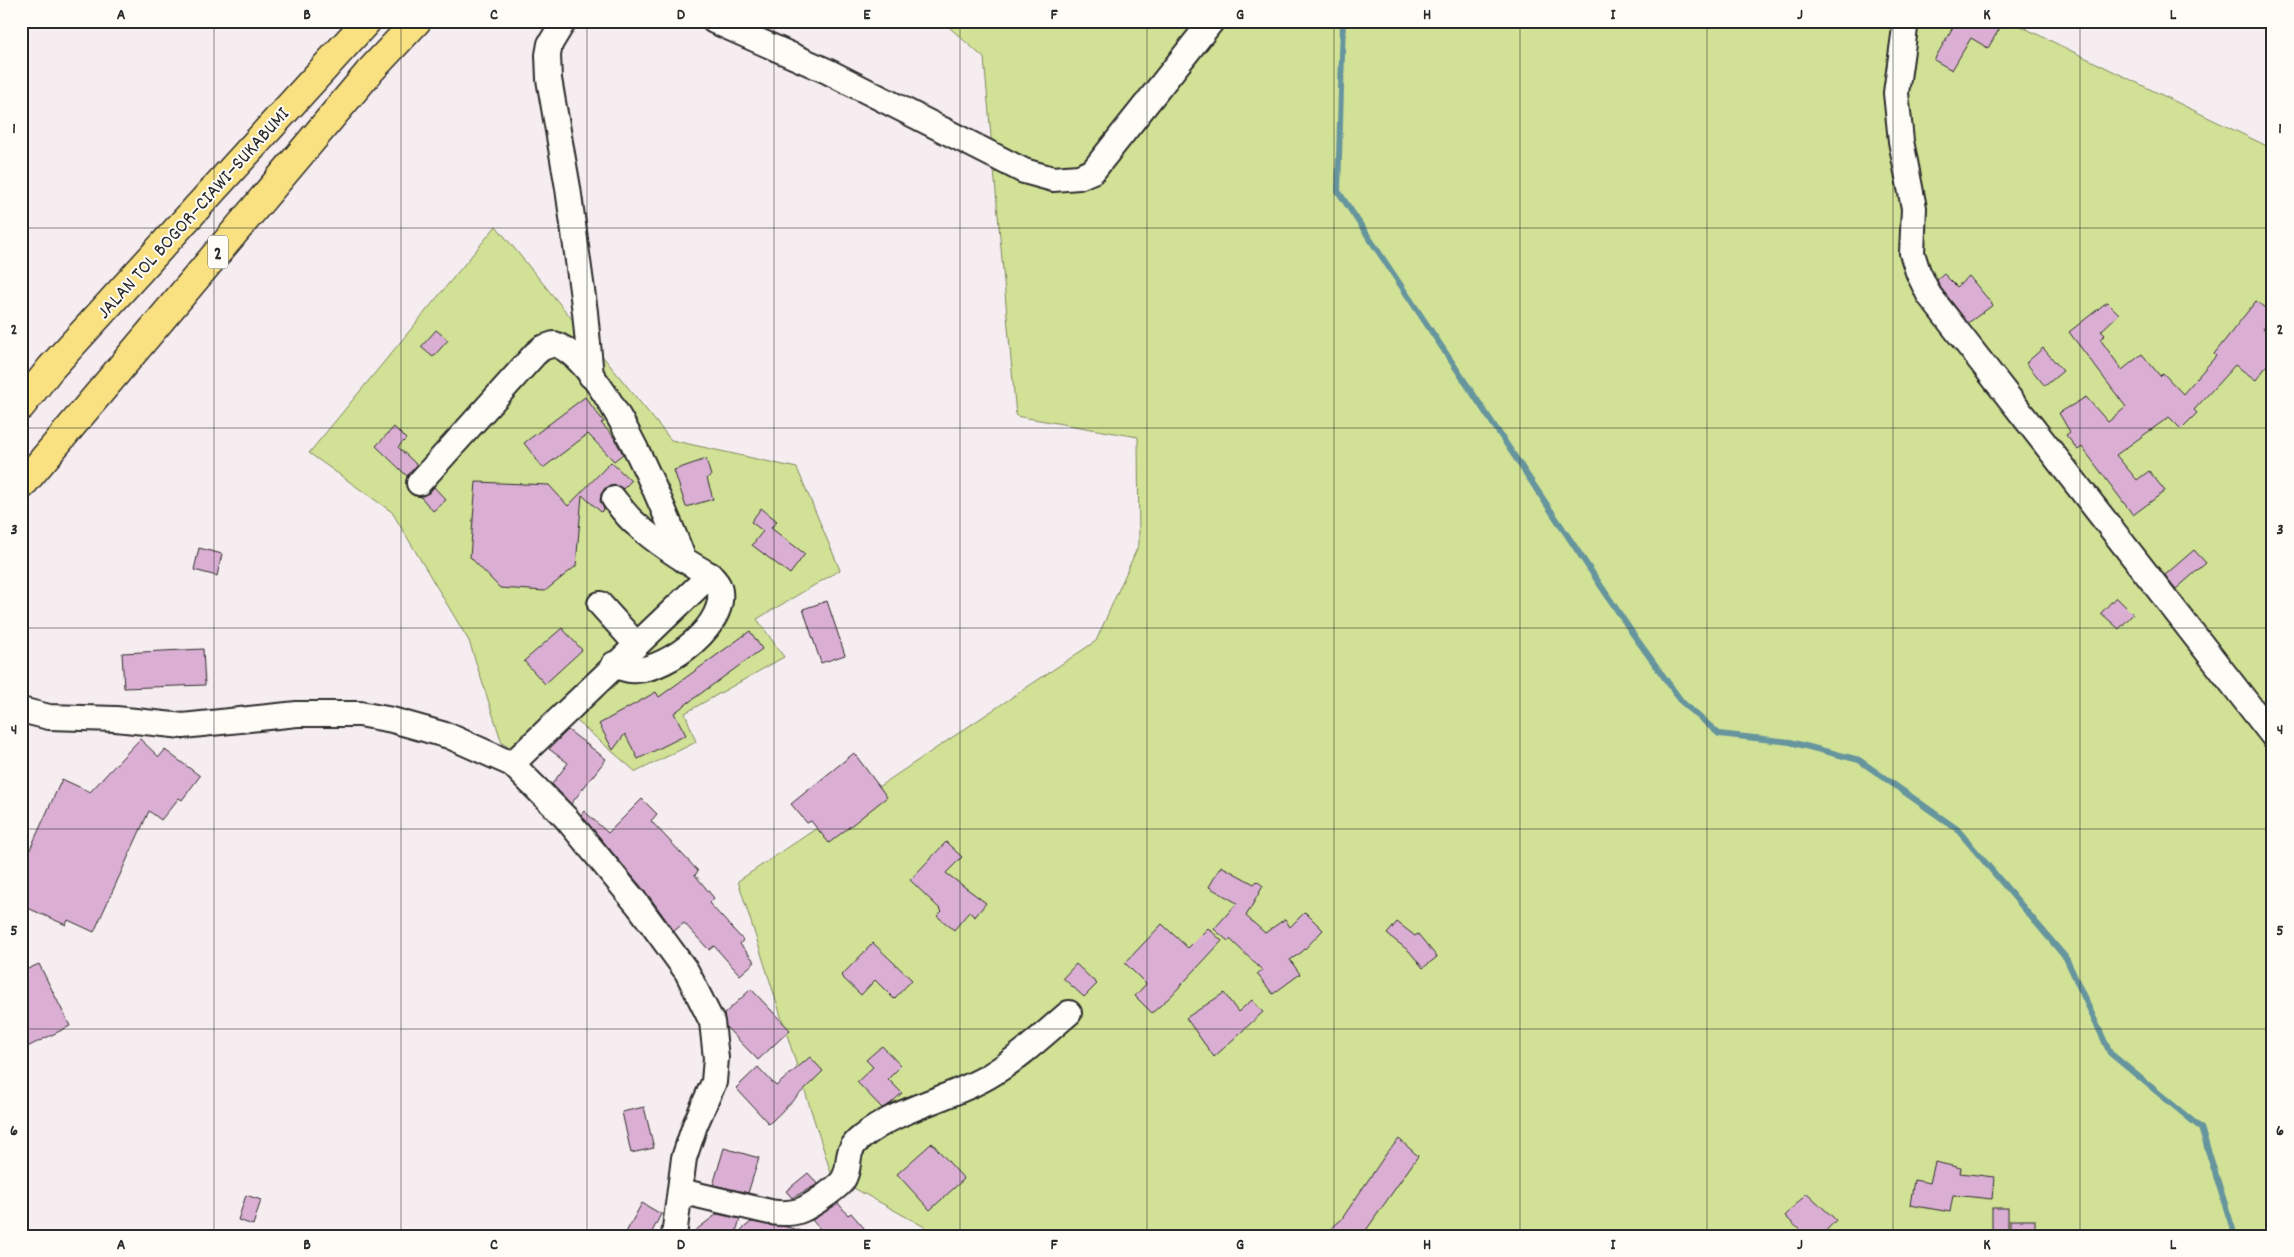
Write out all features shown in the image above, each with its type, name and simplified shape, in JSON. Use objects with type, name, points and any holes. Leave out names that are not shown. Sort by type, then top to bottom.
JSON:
[{"type":"highway","name":"JALAN TOL BOGOR–CIAWI–SUKABUMI","points":[[21,406],[50,369],[367,21]]},
{"type":"highway","name":"JALAN TOL BOGOR–CIAWI–SUKABUMI","points":[[21,486],[371,70],[417,21]]},
{"type":"street","points":[[564,21],[550,44],[548,72],[568,188],[585,312],[591,376]]},
{"type":"street","points":[[714,21],[827,71],[1008,164],[1042,178],[1053,179],[1079,177],[1093,170],[1212,21]]},
{"type":"street","points":[[1906,21],[1896,93],[1901,141],[1914,208],[1912,253],[1918,272],[1930,295],[2273,736]]},
{"type":"street","points":[[419,483],[542,348],[554,344],[566,349],[591,376],[616,411],[638,451],[684,560]]},
{"type":"street","points":[[614,499],[636,525],[684,560],[710,575],[719,585],[720,599],[716,615],[708,629],[678,653],[653,667],[636,670],[623,669],[614,664]]},
{"type":"street","points":[[512,764],[614,664],[710,575]]},
{"type":"street","points":[[600,604],[636,644]]},
{"type":"street","points":[[21,710],[49,717],[116,718],[183,726],[297,714],[332,713],[375,716],[450,736],[512,764],[566,818],[638,905],[688,972],[712,1022],[716,1058],[714,1082],[695,1125],[687,1149],[680,1191],[677,1234]]},
{"type":"street","points":[[680,1191],[770,1212],[783,1214],[803,1211],[843,1180],[849,1151],[861,1137],[909,1109],[958,1091],[989,1076],[1018,1056],[1069,1013]]},
{"type":"green space","points":[[942,21],[2010,21],[2273,149],[2273,1236],[941,1236],[832,1176],[738,881],[1096,641],[1139,544],[1138,437],[1016,416],[984,58]]},
{"type":"green space","points":[[496,226],[671,440],[797,468],[840,570],[757,619],[784,657],[685,713],[696,742],[636,772],[571,716],[527,756],[502,743],[469,641],[392,512],[309,453]]},
{"type":"building","points":[[1943,21],[2004,21],[1988,48],[1971,38],[1952,70],[1934,60],[1953,27]]},
{"type":"building","points":[[1944,274],[1957,287],[1969,276],[1993,305],[1968,323],[1937,280]]},
{"type":"building","points":[[2256,301],[2273,314],[2273,317],[2263,329],[2273,337],[2273,358],[2256,380],[2235,365],[2194,410],[2197,413],[2181,429],[2169,417],[2116,455],[2137,480],[2149,471],[2165,491],[2133,515],[2082,447],[2078,450],[2066,435],[2070,432],[2059,413],[2086,397],[2108,422],[2126,407],[2069,332],[2107,302],[2119,314],[2101,331],[2105,335],[2100,339],[2122,370],[2142,354],[2160,376],[2163,373],[2183,394],[2216,356],[2214,354]]},
{"type":"building","points":[[436,330],[448,340],[433,357],[421,347]]},
{"type":"building","points":[[2043,348],[2063,371],[2045,386],[2026,363]]},
{"type":"building","points":[[585,397],[604,422],[601,423],[613,436],[623,454],[614,461],[588,434],[543,468],[524,443]]},
{"type":"building","points":[[394,427],[406,439],[398,447],[417,465],[407,476],[376,446]]},
{"type":"building","points":[[706,459],[711,476],[707,478],[713,499],[686,507],[674,470]]},
{"type":"building","points":[[611,462],[631,481],[623,489],[613,485],[605,488],[601,494],[600,501],[604,509],[601,512],[582,495],[576,566],[545,591],[500,588],[470,557],[476,482],[549,485],[568,506]]},
{"type":"building","points":[[434,487],[446,500],[433,511],[420,496],[429,493]]},
{"type":"building","points":[[761,508],[777,521],[771,528],[805,554],[790,574],[752,545],[763,531],[751,522]]},
{"type":"building","points":[[199,548],[222,554],[217,576],[194,570]]},
{"type":"building","points":[[2194,550],[2206,563],[2176,589],[2165,575]]},
{"type":"building","points":[[2116,597],[2133,614],[2119,629],[2101,613]]},
{"type":"building","points":[[827,601],[845,655],[821,663],[803,609]]},
{"type":"building","points":[[562,628],[582,650],[545,684],[524,661]]},
{"type":"building","points":[[750,631],[762,649],[674,713],[686,735],[638,759],[625,734],[613,750],[599,724],[656,692],[659,697]]},
{"type":"building","points":[[203,649],[205,685],[124,688],[122,653]]},
{"type":"building","points":[[568,730],[606,759],[571,804],[552,784],[568,763],[549,749]]},
{"type":"building","points":[[140,739],[159,757],[165,750],[200,776],[182,800],[179,798],[161,820],[149,811],[94,932],[68,920],[66,925],[21,905],[21,869],[62,779],[90,792]]},
{"type":"building","points":[[854,753],[887,797],[829,843],[811,821],[807,823],[791,804]]},
{"type":"building","points":[[642,799],[657,814],[651,821],[698,871],[695,875],[714,898],[709,903],[743,940],[740,944],[755,962],[740,975],[714,946],[709,950],[684,923],[674,931],[649,896],[581,815],[584,811],[608,833]]},
{"type":"building","points":[[946,842],[962,857],[946,873],[986,903],[975,917],[969,912],[954,930],[937,916],[942,911],[910,880]]},
{"type":"building","points":[[1221,866],[1254,884],[1257,881],[1263,886],[1246,916],[1265,933],[1285,919],[1290,927],[1305,912],[1323,930],[1302,952],[1290,960],[1300,974],[1273,994],[1257,974],[1262,970],[1230,939],[1228,941],[1214,929],[1237,903],[1209,887]]},
{"type":"building","points":[[1397,922],[1415,936],[1418,934],[1437,957],[1423,968],[1409,951],[1387,934]]},
{"type":"building","points":[[1162,924],[1188,948],[1208,928],[1222,941],[1171,996],[1152,1013],[1135,996],[1146,984],[1125,963]]},
{"type":"building","points":[[873,943],[912,980],[894,999],[875,980],[861,995],[841,976]]},
{"type":"building","points":[[39,964],[70,1026],[21,1050],[21,972]]},
{"type":"building","points":[[1076,964],[1097,984],[1084,997],[1063,978]]},
{"type":"building","points":[[751,989],[790,1030],[758,1060],[726,1027],[724,1014]]},
{"type":"building","points":[[1224,993],[1238,1012],[1252,1000],[1263,1012],[1214,1057],[1186,1018]]},
{"type":"building","points":[[882,1046],[901,1066],[888,1079],[902,1093],[890,1104],[882,1108],[857,1082],[873,1067],[866,1060]]},
{"type":"building","points":[[810,1057],[823,1071],[769,1124],[736,1088],[758,1067],[776,1086]]},
{"type":"building","points":[[644,1107],[654,1148],[631,1153],[622,1112]]},
{"type":"building","points":[[1399,1139],[1418,1156],[1362,1236],[1322,1236],[1341,1220],[1386,1154]]},
{"type":"building","points":[[932,1143],[964,1179],[930,1210],[897,1174]]},
{"type":"building","points":[[724,1148],[759,1158],[748,1193],[713,1185]]},
{"type":"building","points":[[1935,1162],[1961,1168],[1960,1173],[1994,1177],[1992,1199],[1953,1195],[1950,1212],[1910,1205],[1914,1180],[1930,1183]]},
{"type":"building","points":[[808,1173],[818,1184],[792,1198],[786,1191]]},
{"type":"building","points":[[1807,1193],[1836,1220],[1821,1236],[1806,1236],[1785,1216]]},
{"type":"building","points":[[246,1195],[261,1200],[253,1225],[238,1220]]},
{"type":"building","points":[[642,1203],[661,1214],[650,1236],[624,1236]]},
{"type":"building","points":[[838,1203],[848,1215],[851,1213],[871,1236],[826,1236],[812,1220]]},
{"type":"building","points":[[1992,1208],[2008,1208],[2008,1232],[1992,1232]]},
{"type":"building","points":[[717,1214],[740,1219],[735,1235],[751,1222],[787,1227],[804,1232],[803,1236],[688,1236]]},
{"type":"building","points":[[2010,1220],[2035,1220],[2035,1236],[2010,1236]]},
{"type":"waterway","points":[[1343,21],[1338,191],[1633,634],[1682,702],[1719,734],[1790,742],[1859,760],[1957,829],[2066,958],[2110,1053],[2201,1128],[2235,1236]]}]
